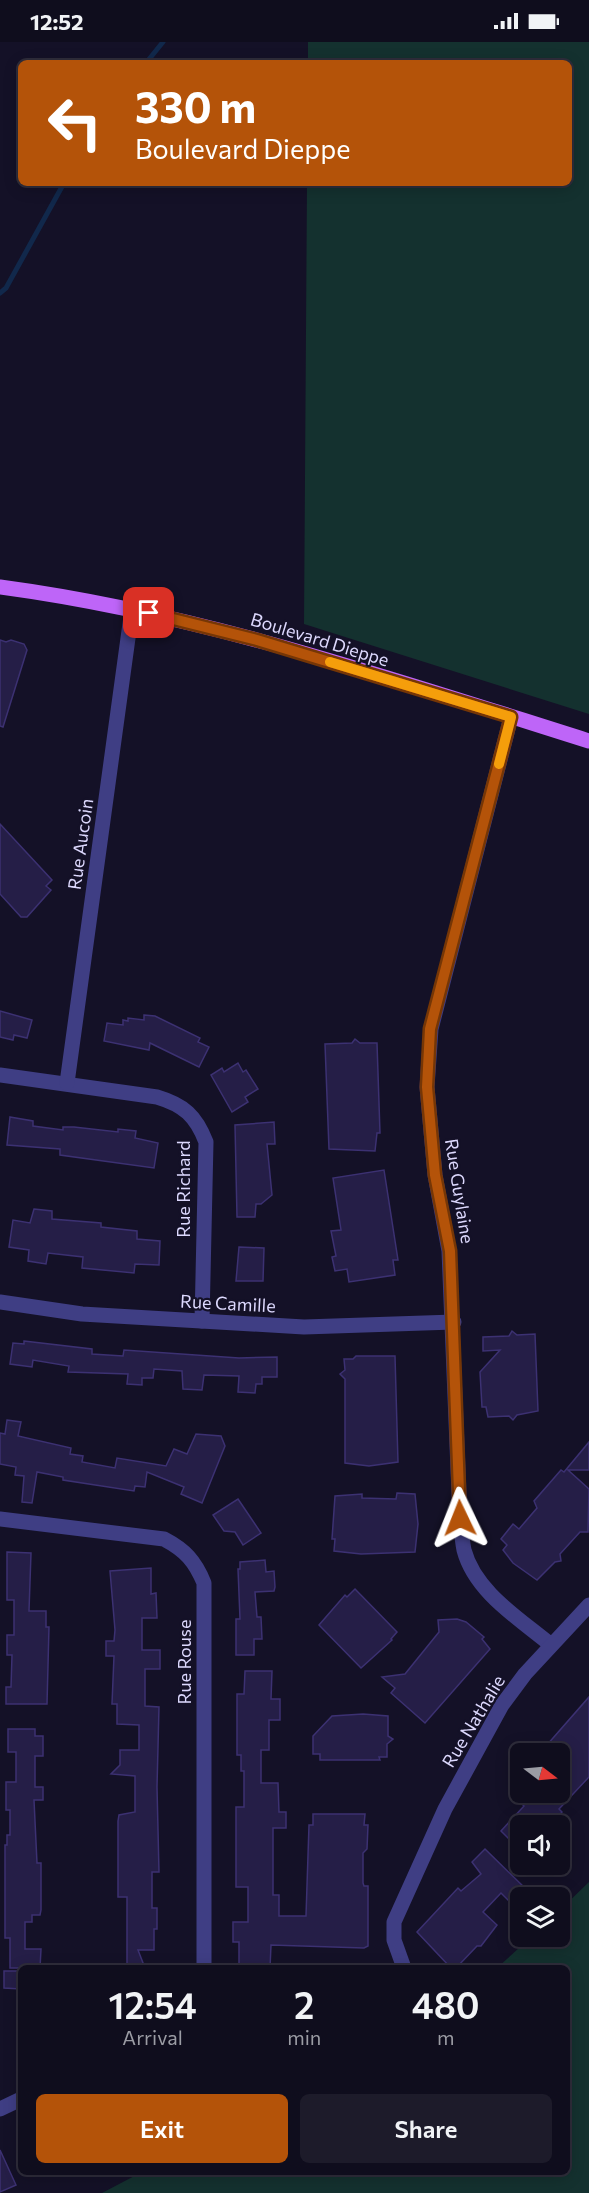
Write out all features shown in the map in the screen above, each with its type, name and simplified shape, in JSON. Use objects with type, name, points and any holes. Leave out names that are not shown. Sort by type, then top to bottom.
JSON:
[{"type":"main road","name":"Boulevard Dieppe","points":[[0,587],[74,597],[257,640],[589,741]]},
{"type":"street","name":"Rue Aucoin","points":[[67,1083],[132,609]]},
{"type":"street","name":"Rue Guylaine","points":[[511,717],[430,1029],[427,1087],[435,1175],[450,1251],[460,1518],[465,1552],[476,1576],[494,1597],[551,1645]]},
{"type":"street","name":"Rue Richard","points":[[0,1076],[67,1083],[176,1102],[191,1113],[200,1125],[206,1142],[202,1321]]},
{"type":"street","name":"Rue Camille","points":[[0,1302],[82,1314],[304,1327],[454,1322]]},
{"type":"street","name":"Rue Rouse","points":[[0,1519],[164,1539],[181,1548],[196,1563],[204,1583],[204,1965]]},
{"type":"street","name":"Rue Nathalie","points":[[403,1965],[394,1940],[394,1922],[445,1809],[505,1700],[551,1645],[589,1605]]},
{"type":"street","points":[[0,2109],[18,2100]]},
{"type":"green space","points":[[308,42],[589,42],[589,714],[304,624],[307,186],[572,186],[572,60],[308,60]]},
{"type":"green space","points":[[589,1882],[589,2193],[102,2193],[136,2175],[570,2175],[570,1965],[500,1965],[520,1947],[570,1947],[570,1900]]},
{"type":"building","points":[[0,640],[6,642],[11,640],[24,644],[27,650],[3,727],[0,726]]},
{"type":"building","points":[[0,824],[52,880],[46,886],[51,890],[27,917],[21,917],[0,894]]},
{"type":"building","points":[[0,1011],[32,1020],[27,1038],[14,1035],[13,1040],[0,1037]]},
{"type":"building","points":[[144,1015],[155,1016],[200,1038],[198,1042],[209,1047],[199,1067],[150,1043],[149,1050],[104,1041],[107,1023],[123,1025],[123,1020],[128,1021],[128,1018],[144,1020]]},
{"type":"building","points":[[355,1039],[360,1043],[377,1043],[380,1133],[377,1133],[375,1151],[329,1149],[325,1044],[352,1043]]},
{"type":"building","points":[[238,1063],[243,1072],[246,1070],[258,1089],[245,1097],[248,1102],[232,1112],[211,1075],[222,1068],[224,1072]]},
{"type":"building","points":[[10,1117],[33,1121],[33,1126],[63,1130],[63,1127],[74,1127],[118,1132],[118,1129],[136,1131],[135,1138],[158,1143],[154,1168],[60,1155],[60,1149],[7,1145]]},
{"type":"building","points":[[274,1122],[275,1144],[267,1144],[272,1195],[261,1204],[256,1204],[255,1217],[237,1217],[235,1125]]},
{"type":"building","points":[[384,1170],[398,1260],[393,1260],[395,1275],[349,1282],[347,1269],[335,1271],[332,1257],[336,1256],[331,1231],[341,1230],[333,1178]]},
{"type":"building","points":[[34,1209],[52,1211],[52,1219],[101,1223],[101,1227],[137,1231],[137,1239],[160,1241],[159,1265],[135,1264],[134,1273],[82,1268],[83,1257],[48,1253],[46,1264],[28,1261],[29,1250],[9,1247],[13,1220],[30,1223]]},
{"type":"building","points":[[239,1247],[264,1248],[263,1281],[236,1281]]},
{"type":"building","points":[[512,1331],[517,1335],[535,1334],[538,1411],[517,1415],[513,1420],[509,1416],[488,1417],[486,1407],[482,1407],[480,1372],[500,1350],[483,1351],[483,1337],[509,1336]]},
{"type":"building","points":[[24,1341],[92,1349],[92,1354],[123,1356],[124,1350],[239,1358],[277,1357],[277,1377],[262,1377],[262,1384],[256,1384],[255,1393],[238,1392],[239,1376],[204,1375],[202,1390],[183,1389],[182,1371],[154,1369],[153,1378],[142,1378],[142,1385],[127,1384],[128,1374],[68,1372],[69,1366],[33,1360],[32,1367],[10,1364],[13,1343],[24,1344]]},
{"type":"building","points":[[356,1356],[395,1356],[398,1462],[369,1466],[345,1463],[345,1379],[340,1374],[345,1370],[344,1359],[353,1359]]},
{"type":"building","points":[[7,1420],[21,1422],[18,1436],[71,1448],[70,1454],[83,1456],[82,1462],[115,1468],[117,1458],[166,1466],[174,1449],[187,1454],[196,1434],[221,1436],[225,1446],[202,1503],[181,1494],[184,1487],[147,1472],[145,1487],[135,1486],[134,1491],[63,1480],[63,1477],[37,1472],[32,1503],[22,1502],[24,1476],[15,1475],[16,1467],[0,1464],[0,1433],[5,1434]]},
{"type":"building","points":[[589,1442],[589,1470],[568,1470],[589,1489],[588,1532],[580,1532],[560,1554],[561,1561],[555,1562],[537,1580],[513,1563],[503,1550],[507,1545],[501,1539],[513,1524],[519,1529],[537,1508],[534,1501],[561,1470],[564,1472]]},
{"type":"building","points":[[397,1493],[415,1494],[418,1524],[415,1552],[361,1554],[334,1551],[335,1539],[332,1539],[335,1496],[362,1494],[362,1498],[396,1499]]},
{"type":"building","points":[[238,1499],[261,1533],[243,1545],[235,1532],[224,1531],[213,1515]]},
{"type":"building","points":[[7,1552],[31,1553],[29,1611],[46,1611],[46,1627],[49,1627],[47,1704],[6,1704],[6,1687],[11,1687],[12,1655],[7,1655],[7,1635],[14,1635],[14,1600],[7,1600]]},
{"type":"building","points":[[265,1560],[266,1572],[274,1571],[275,1587],[274,1591],[255,1592],[257,1617],[261,1617],[262,1639],[254,1639],[254,1655],[236,1655],[236,1619],[240,1619],[238,1569],[240,1569],[240,1562]]},
{"type":"building","points":[[151,1568],[151,1594],[156,1593],[157,1618],[142,1618],[142,1650],[160,1650],[160,1669],[145,1669],[145,1706],[159,1707],[157,1787],[159,1872],[152,1872],[152,1908],[157,1908],[154,1950],[138,1950],[144,1965],[127,1965],[127,1897],[118,1897],[118,1821],[119,1815],[135,1812],[135,1776],[111,1774],[120,1765],[120,1750],[139,1750],[139,1725],[117,1724],[117,1704],[112,1704],[114,1656],[106,1656],[106,1641],[114,1641],[115,1630],[110,1571]]},
{"type":"building","points":[[355,1589],[397,1632],[392,1640],[361,1668],[319,1625],[345,1595],[347,1597]]},
{"type":"building","points":[[457,1619],[466,1622],[484,1637],[482,1639],[490,1649],[425,1723],[391,1693],[395,1688],[382,1677],[405,1674],[439,1632],[438,1620]]},
{"type":"building","points":[[245,1671],[272,1671],[271,1699],[280,1699],[280,1720],[269,1720],[269,1750],[261,1750],[261,1783],[278,1783],[279,1812],[286,1812],[286,1828],[273,1828],[273,1895],[279,1895],[279,1916],[306,1916],[309,1825],[313,1825],[313,1814],[365,1814],[364,1825],[368,1825],[367,1849],[363,1853],[363,1883],[364,1886],[368,1886],[368,1946],[364,1948],[271,1945],[270,1965],[239,1965],[239,1942],[233,1942],[233,1922],[248,1922],[248,1887],[236,1887],[236,1807],[244,1807],[244,1771],[241,1771],[241,1755],[237,1755],[237,1694],[244,1694]]},
{"type":"building","points":[[589,1697],[589,1777],[570,1797],[570,1743],[549,1743]]},
{"type":"building","points":[[363,1714],[388,1716],[388,1736],[393,1739],[387,1744],[387,1757],[379,1757],[380,1760],[320,1760],[320,1754],[313,1754],[313,1736],[332,1716]]},
{"type":"building","points":[[8,1729],[35,1729],[35,1736],[43,1736],[43,1756],[35,1756],[35,1787],[43,1787],[43,1800],[34,1800],[37,1863],[41,1863],[41,1910],[40,1915],[32,1915],[32,1922],[25,1922],[25,1949],[41,1949],[40,1965],[18,1965],[18,1968],[10,1968],[10,1938],[5,1938],[5,1845],[7,1845],[7,1835],[10,1835],[10,1810],[6,1810],[6,1782],[16,1782],[16,1752],[8,1752]]},
{"type":"building","points":[[521,1803],[565,1803],[559,1809],[562,1812],[559,1815],[516,1815],[524,1806]]},
{"type":"building","points":[[510,1821],[510,1840],[501,1831]]},
{"type":"building","points":[[485,1849],[524,1887],[510,1887],[510,1902],[501,1893],[483,1912],[497,1925],[481,1946],[477,1946],[459,1965],[448,1965],[417,1932],[458,1888],[461,1891],[481,1874],[472,1862]]},
{"type":"building","points":[[4,1971],[18,1971],[18,1989],[4,1988]]},
{"type":"building","points":[[0,2150],[16,2185],[0,2192]]},
{"type":"waterway","points":[[148,60],[163,42]]},
{"type":"waterway","points":[[0,293],[6,288],[62,186]]},
{"type":"slow traffic","points":[[330,662],[511,717],[499,764]]},
{"type":"route","points":[[149,613],[257,640],[511,717],[430,1029],[427,1087],[435,1175],[450,1251],[460,1518]]}]
